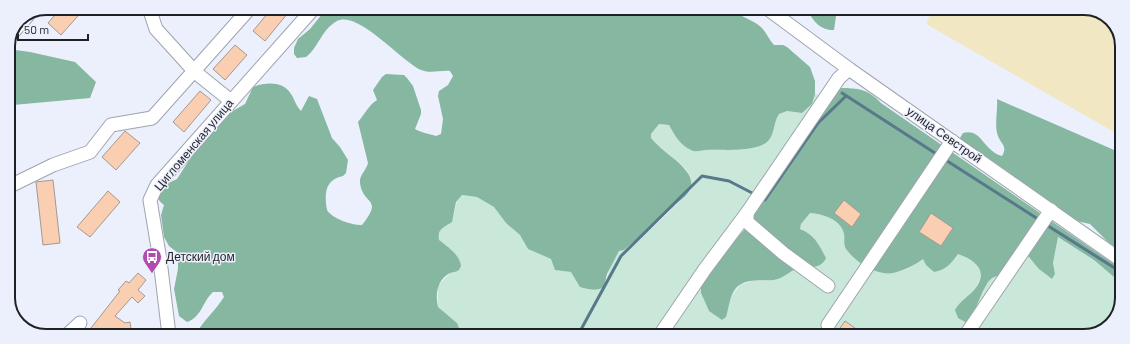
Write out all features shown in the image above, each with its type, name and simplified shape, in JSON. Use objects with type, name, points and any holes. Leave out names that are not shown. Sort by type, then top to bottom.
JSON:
[{"type":"street","points":[[151,15],[156,29],[195,72],[231,101]]},
{"type":"street","points":[[15,184],[53,165],[90,152],[111,125],[152,118],[195,72],[244,15]]},
{"type":"street","name":"Цигломенская улица","points":[[168,329],[160,260],[150,200],[157,185],[308,15]]},
{"type":"street","name":"улица Севстрой","points":[[776,15],[849,69],[1115,256]]},
{"type":"street","points":[[664,329],[705,269],[747,214],[839,78],[849,69]]},
{"type":"street","points":[[828,325],[952,141]]},
{"type":"street","points":[[970,329],[1051,210]]},
{"type":"street","points":[[747,214],[747,222],[783,253],[828,286]]},
{"type":"street","points":[[74,329],[80,323]]},
{"type":"green space","points":[[321,15],[740,15],[761,27],[774,45],[783,45],[787,47],[810,67],[815,81],[815,94],[812,104],[802,113],[787,111],[779,114],[770,139],[754,148],[738,150],[693,151],[681,143],[669,125],[659,124],[651,134],[651,138],[687,172],[691,180],[690,189],[684,198],[643,234],[624,250],[619,251],[607,274],[604,287],[601,289],[592,290],[580,287],[571,272],[555,270],[551,259],[528,249],[520,235],[506,223],[494,207],[477,197],[462,195],[456,202],[452,222],[441,229],[439,233],[439,240],[456,255],[461,266],[459,270],[450,273],[442,279],[437,292],[438,307],[457,323],[460,329],[199,329],[224,297],[222,292],[213,292],[206,300],[196,317],[192,320],[187,322],[179,316],[174,289],[178,269],[178,253],[169,246],[164,237],[161,215],[164,205],[159,201],[158,196],[162,186],[177,179],[200,143],[231,112],[245,104],[253,87],[263,84],[274,84],[284,87],[291,94],[301,111],[309,96],[317,99],[332,138],[348,160],[346,173],[332,181],[327,188],[327,210],[338,219],[353,224],[362,225],[371,210],[372,205],[362,190],[360,183],[368,163],[358,122],[369,107],[377,100],[373,90],[382,77],[386,74],[404,75],[413,86],[421,110],[421,114],[415,129],[436,136],[441,134],[443,119],[438,96],[439,91],[448,85],[453,76],[450,71],[428,72],[421,70],[368,29],[346,20],[337,21],[327,29],[306,57],[297,58],[294,54],[294,48],[298,39],[310,29]]},
{"type":"green space","points":[[810,15],[836,15],[834,30],[821,27]]},
{"type":"green space","points":[[15,50],[75,62],[96,82],[90,98],[15,105]]},
{"type":"green space","points":[[840,88],[852,88],[862,90],[872,95],[881,103],[1115,265],[1115,278],[1094,260],[1058,237],[1053,263],[1055,274],[1052,279],[1025,255],[1004,273],[992,278],[988,282],[969,324],[958,318],[955,310],[959,304],[974,290],[981,277],[978,267],[970,259],[958,254],[948,266],[942,270],[934,272],[926,265],[923,259],[909,268],[893,273],[873,270],[855,259],[846,249],[844,234],[842,229],[835,221],[825,216],[810,213],[801,224],[800,229],[813,237],[816,241],[826,258],[823,262],[817,266],[796,269],[783,277],[774,280],[749,281],[740,285],[734,291],[726,317],[722,320],[709,311],[701,293],[701,284],[728,247],[750,224],[757,209]]},
{"type":"green space","points":[[815,94],[825,98],[752,220],[732,244],[701,293],[709,311],[722,320],[731,297],[740,285],[752,281],[775,280],[824,254],[813,237],[800,229],[801,224],[809,213],[825,216],[835,221],[842,229],[845,247],[848,252],[855,259],[882,272],[896,272],[909,268],[923,258],[934,272],[942,270],[948,266],[958,254],[971,260],[979,268],[980,273],[980,279],[972,292],[977,307],[988,282],[992,278],[1004,273],[1025,255],[1032,259],[1044,273],[1052,279],[1055,274],[1053,263],[1058,237],[1094,260],[1115,278],[1114,306],[1110,315],[1103,323],[1088,329],[460,329],[457,323],[438,307],[438,286],[450,273],[455,272],[455,261],[451,250],[438,240],[438,233],[451,219],[458,200],[462,195],[477,197],[494,207],[506,223],[520,235],[528,249],[551,259],[556,270],[572,272],[590,290],[600,289],[604,287],[612,263],[617,254],[635,242],[666,215],[676,205],[690,186],[691,179],[685,168],[650,138],[651,134],[659,124],[669,125],[681,143],[693,151],[738,150],[754,148],[770,139],[779,114],[787,111],[802,113],[812,104]]},
{"type":"green space","points":[[997,99],[1115,150],[1115,247],[1090,224],[1072,220],[1007,171],[963,142],[960,138],[963,133],[969,132],[974,134],[979,137],[991,150],[1002,156],[1004,153],[1004,147],[998,136],[996,128]]},
{"type":"sand","points":[[930,15],[1084,15],[1092,16],[1101,20],[1109,27],[1115,44],[1115,133],[926,24]]},
{"type":"building","points":[[55,15],[79,15],[61,35],[48,23]]},
{"type":"building","points":[[266,15],[286,15],[265,41],[253,31]]},
{"type":"building","points":[[235,45],[247,55],[225,80],[213,69]]},
{"type":"building","points":[[200,91],[211,100],[184,132],[173,122]]},
{"type":"building","points":[[125,131],[140,143],[116,170],[102,157]]},
{"type":"building","points":[[53,180],[60,243],[43,245],[36,182]]},
{"type":"building","points":[[108,191],[120,202],[90,237],[77,227]]},
{"type":"building","points":[[844,200],[861,214],[852,227],[834,213]]},
{"type":"building","points":[[931,213],[953,228],[941,246],[919,232]]},
{"type":"building","points":[[138,273],[146,280],[138,290],[145,296],[138,303],[132,297],[115,316],[125,323],[130,322],[131,329],[91,328],[120,291],[118,290],[126,281],[129,283]]},
{"type":"building","points":[[845,321],[855,328],[854,329],[839,329]]},
{"type":"waterway","points":[[842,93],[938,155]]},
{"type":"waterway","points":[[761,198],[765,200],[818,123],[846,96]]},
{"type":"waterway","points":[[944,159],[1041,221]]},
{"type":"waterway","points":[[581,329],[621,256],[702,176],[729,181],[756,195]]},
{"type":"waterway","points":[[1045,224],[1115,268]]},
{"type":"place","name":"Детский дом","points":[[152,274]]}]
